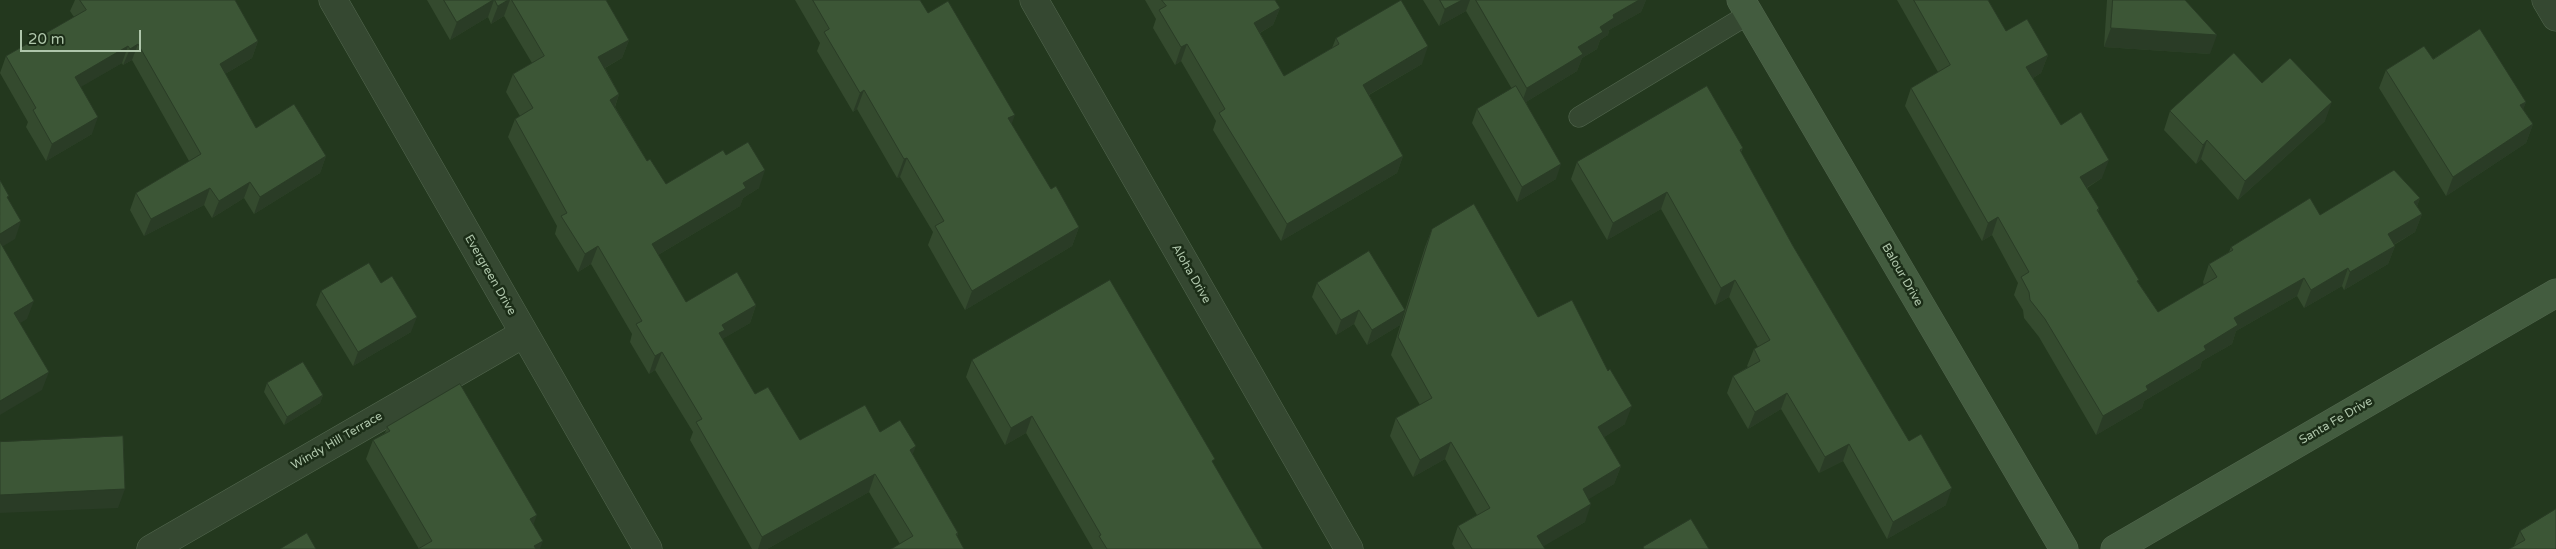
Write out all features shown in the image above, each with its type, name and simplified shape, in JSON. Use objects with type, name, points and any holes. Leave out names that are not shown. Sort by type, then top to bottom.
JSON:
[{"type":"street","name":"Evergreen Drive","points":[[332,0],[648,549]]},
{"type":"street","name":"Aloha Drive","points":[[1034,0],[1349,549]]},
{"type":"street","points":[[2546,0],[2556,17]]},
{"type":"street","name":"Balour Drive","points":[[1745,7],[2064,549]]},
{"type":"street","name":"Santa Fe Drive","points":[[2115,549],[2556,293]]},
{"type":"street","name":"Windy Hill Terrace","points":[[152,549],[523,334]]},
{"type":"lane","points":[[1579,117],[1745,7]]},
{"type":"building","points":[[80,0],[235,0],[258,41],[220,64],[256,128],[294,104],[326,156],[260,197],[250,182],[219,201],[210,188],[151,219],[136,193],[201,154],[138,44],[130,49],[128,46],[75,77],[98,117],[52,144],[33,110],[36,108],[6,56],[86,10]]},
{"type":"building","points":[[444,0],[493,0],[457,22]]},
{"type":"building","points":[[495,0],[508,0],[498,6]]},
{"type":"building","points":[[512,0],[606,0],[629,40],[598,57],[619,94],[610,100],[647,161],[650,159],[666,184],[723,150],[726,155],[748,142],[765,170],[743,183],[746,188],[652,244],[686,302],[737,272],[756,305],[722,325],[725,330],[719,333],[755,394],[768,387],[800,440],[865,405],[880,432],[900,420],[916,446],[910,450],[958,533],[956,534],[964,549],[891,549],[913,536],[875,474],[762,537],[696,422],[702,419],[662,352],[655,356],[636,324],[642,321],[598,246],[585,254],[561,216],[567,213],[515,119],[533,108],[513,74],[544,56]]},
{"type":"building","points":[[813,0],[920,0],[928,13],[948,1],[1015,115],[1008,118],[1051,189],[1056,186],[1079,227],[972,291],[935,226],[944,221],[907,158],[904,159],[864,90],[860,93],[824,32],[829,29]]},
{"type":"building","points":[[1162,0],[1275,0],[1280,8],[1254,23],[1284,76],[1339,44],[1336,38],[1401,0],[1428,46],[1363,85],[1403,156],[1287,224],[1219,113],[1225,109],[1187,44],[1181,47],[1159,10],[1166,6]]},
{"type":"building","points":[[1440,0],[1462,0],[1445,9]]},
{"type":"building","points":[[1476,0],[1639,0],[1613,15],[1614,18],[1600,27],[1603,32],[1578,47],[1583,54],[1527,88]]},
{"type":"building","points":[[1914,0],[1988,0],[2006,31],[2027,19],[2048,55],[2026,67],[2061,125],[2081,112],[2109,160],[2080,177],[2099,208],[2097,210],[2139,280],[2137,281],[2158,312],[2217,277],[2209,264],[2233,250],[2231,247],[2310,198],[2320,215],[2394,170],[2420,198],[2414,202],[2422,214],[2388,234],[2395,246],[2350,272],[2348,268],[2311,290],[2304,278],[2234,318],[2238,325],[2204,346],[2206,350],[2146,386],[2148,390],[2103,416],[2045,319],[2030,300],[2029,292],[2021,277],[2029,272],[1998,217],[1988,223],[1911,88],[1950,65]]},
{"type":"building","points":[[2113,0],[2185,0],[2217,35],[2111,28]]},
{"type":"building","points":[[2480,29],[2526,102],[2520,105],[2533,124],[2453,177],[2386,70],[2424,46],[2433,59]]},
{"type":"building","points":[[2234,53],[2262,83],[2290,58],[2332,102],[2245,181],[2207,140],[2203,145],[2170,111]]},
{"type":"building","points":[[1516,86],[1561,164],[1522,187],[1477,109]]},
{"type":"building","points":[[1707,86],[1743,148],[1740,150],[1793,246],[1909,441],[1921,434],[1952,488],[1893,522],[1849,444],[1825,457],[1787,393],[1755,412],[1733,376],[1760,361],[1754,349],[1770,340],[1735,280],[1721,288],[1667,192],[1613,223],[1577,162]]},
{"type":"building","points":[[0,180],[9,196],[7,197],[21,221],[0,234]]},
{"type":"building","points":[[1474,204],[1538,317],[1572,300],[1608,371],[1610,369],[1632,406],[1598,427],[1621,466],[1583,489],[1591,504],[1537,536],[1545,549],[1472,549],[1458,526],[1490,508],[1451,442],[1420,460],[1396,418],[1432,398],[1398,337],[1432,229]]},
{"type":"building","points":[[0,242],[34,301],[14,313],[49,372],[0,401]]},
{"type":"building","points":[[1369,251],[1405,310],[1372,330],[1359,310],[1341,320],[1317,283]]},
{"type":"building","points":[[369,263],[381,283],[392,276],[417,317],[358,352],[321,291]]},
{"type":"building","points":[[1110,280],[1215,459],[1212,461],[1263,549],[1107,549],[1099,536],[1101,535],[1032,416],[1011,428],[972,360]]},
{"type":"building","points":[[303,362],[323,395],[287,417],[267,383]]},
{"type":"building","points":[[460,384],[537,515],[530,519],[543,541],[534,546],[536,549],[418,549],[432,541],[373,440],[390,431],[387,427]]},
{"type":"building","points":[[123,436],[125,489],[0,495],[0,442]]},
{"type":"building","points":[[2556,509],[2556,549],[2509,549],[2525,540],[2520,531]]},
{"type":"building","points":[[1691,519],[1709,549],[1644,549],[1643,547]]},
{"type":"building","points":[[307,533],[316,549],[280,549]]}]
